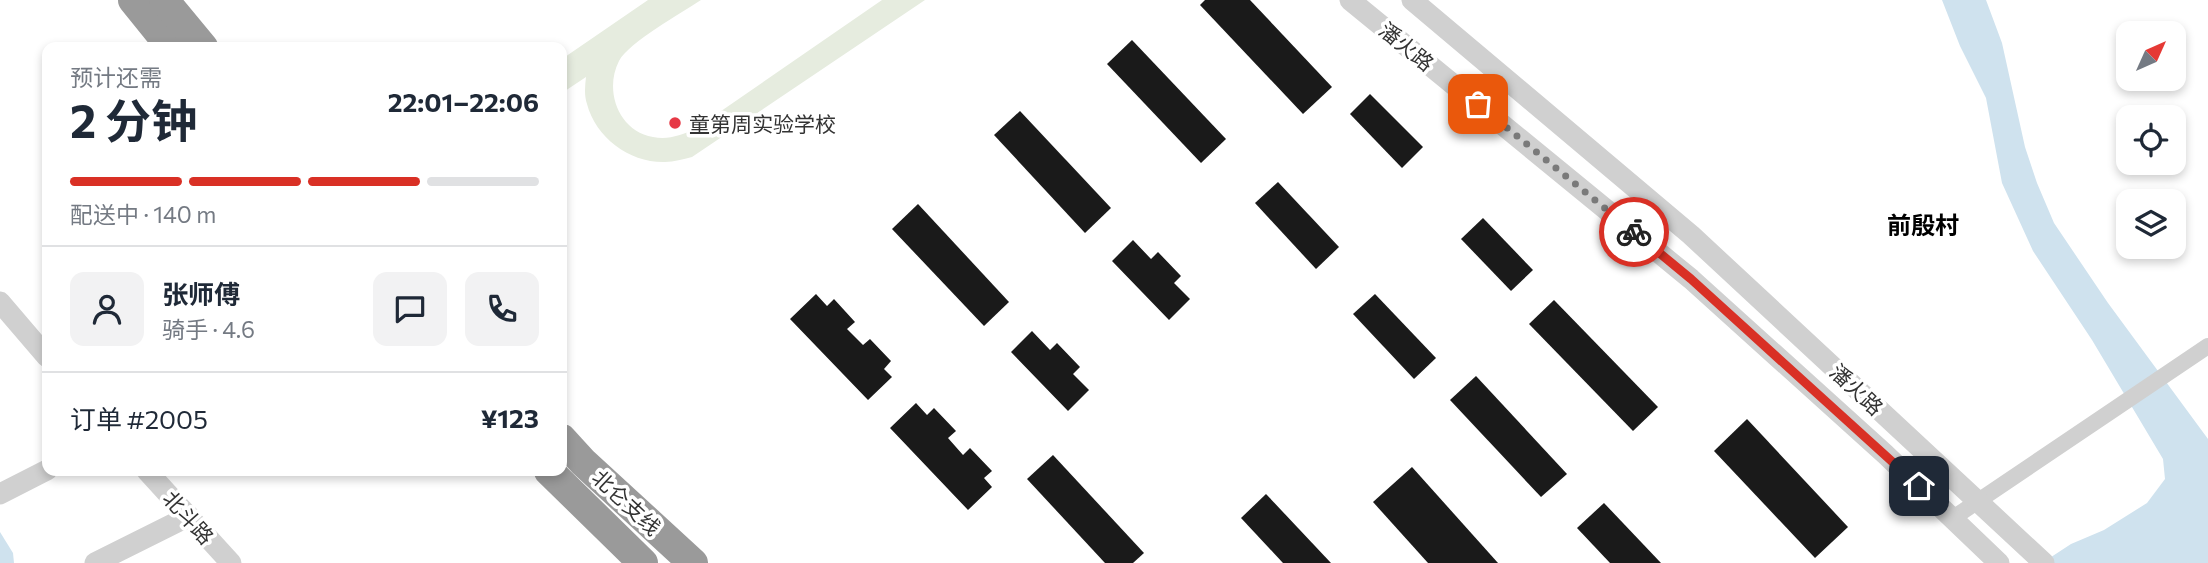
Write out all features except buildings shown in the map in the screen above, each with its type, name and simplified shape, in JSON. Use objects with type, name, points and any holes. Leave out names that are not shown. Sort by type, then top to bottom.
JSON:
[{"type":"highway","points":[[133,0],[167,42]]},
{"type":"highway","points":[[164,0],[199,42]]},
{"type":"highway","name":"北仑支线","points":[[567,444],[693,563]]},
{"type":"highway","name":"北仑支线","points":[[554,476],[643,563]]},
{"type":"street","name":"潘火路","points":[[1350,0],[1691,279],[1885,454],[1999,563]]},
{"type":"street","name":"潘火路","points":[[1412,0],[1691,235],[2038,557]]},
{"type":"street","points":[[0,302],[42,351]]},
{"type":"street","points":[[1953,518],[2208,346]]},
{"type":"street","points":[[0,494],[42,473]]},
{"type":"street","name":"北斗路","points":[[152,476],[231,563]]},
{"type":"street","points":[[95,563],[189,516]]},
{"type":"shaded area","points":[[648,0],[701,0],[633,45],[619,61],[615,72],[614,96],[623,118],[641,133],[664,138],[695,129],[882,0],[925,0],[692,157],[675,161],[639,158],[606,138],[598,128],[587,104],[586,77],[567,90],[567,56]]},
{"type":"water","points":[[1942,0],[1986,0],[2002,43],[2025,147],[2054,223],[2108,303],[2208,439],[2208,563],[2042,563],[2071,544],[2104,530],[2147,503],[2165,479],[2163,459],[2092,340],[2033,251],[2002,183],[1986,98],[1960,46]]},
{"type":"water","points":[[0,532],[13,553],[14,563],[0,563]]},
{"type":"way so far","points":[[1478,104],[1634,232]]},
{"type":"place","name":"童第周实验学校","points":[[675,123]]},
{"type":"district","name":"前殷村","points":[[1923,224]]},
{"type":"route","points":[[1634,232],[1691,279],[1919,486]]}]
